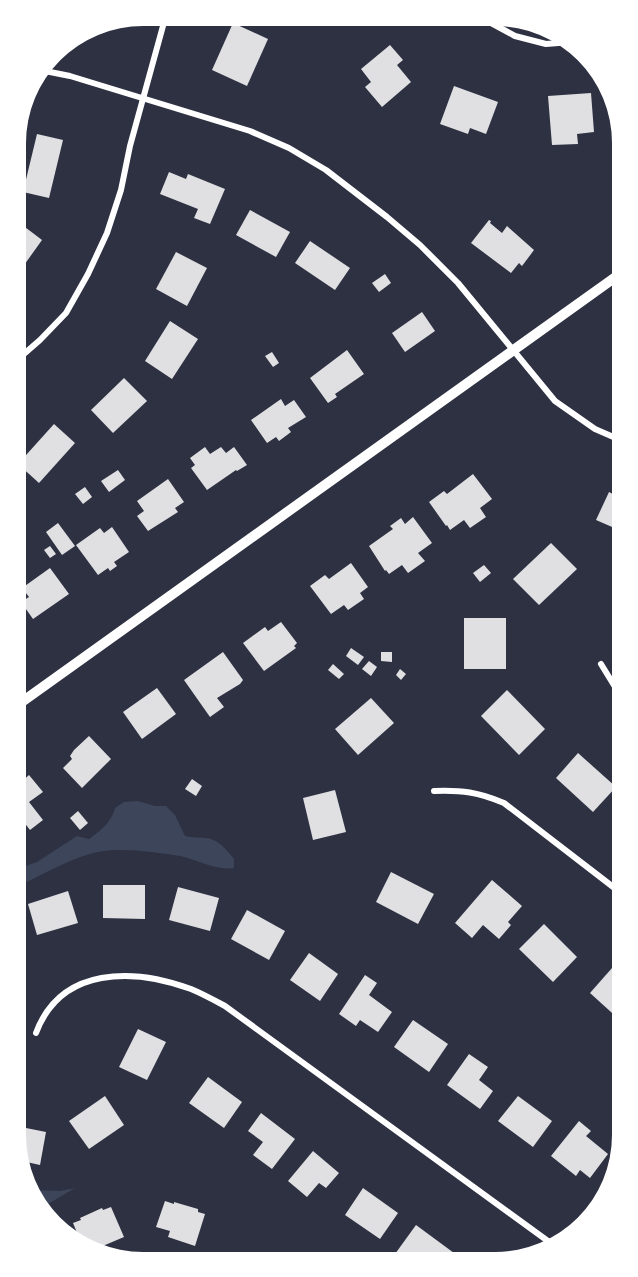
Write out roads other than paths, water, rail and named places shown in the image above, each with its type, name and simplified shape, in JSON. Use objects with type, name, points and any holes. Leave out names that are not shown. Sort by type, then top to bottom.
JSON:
[{"type":"street","points":[[26,352],[66,313],[107,233],[121,190],[130,146],[163,26]]},
{"type":"street","points":[[497,26],[515,36],[546,44],[557,43]]},
{"type":"street","points":[[50,72],[70,75],[250,131],[289,148],[326,170],[420,245],[458,283],[555,401],[595,429],[612,436]]},
{"type":"street","points":[[26,699],[612,280]]},
{"type":"street","points":[[601,664],[612,682]]},
{"type":"street","points":[[434,791],[461,790],[483,794],[504,803],[612,886]]},
{"type":"street","points":[[36,1032],[41,1018],[53,1002],[67,990],[85,981],[106,977],[135,977],[165,981],[193,990],[225,1006],[546,1240]]}]
